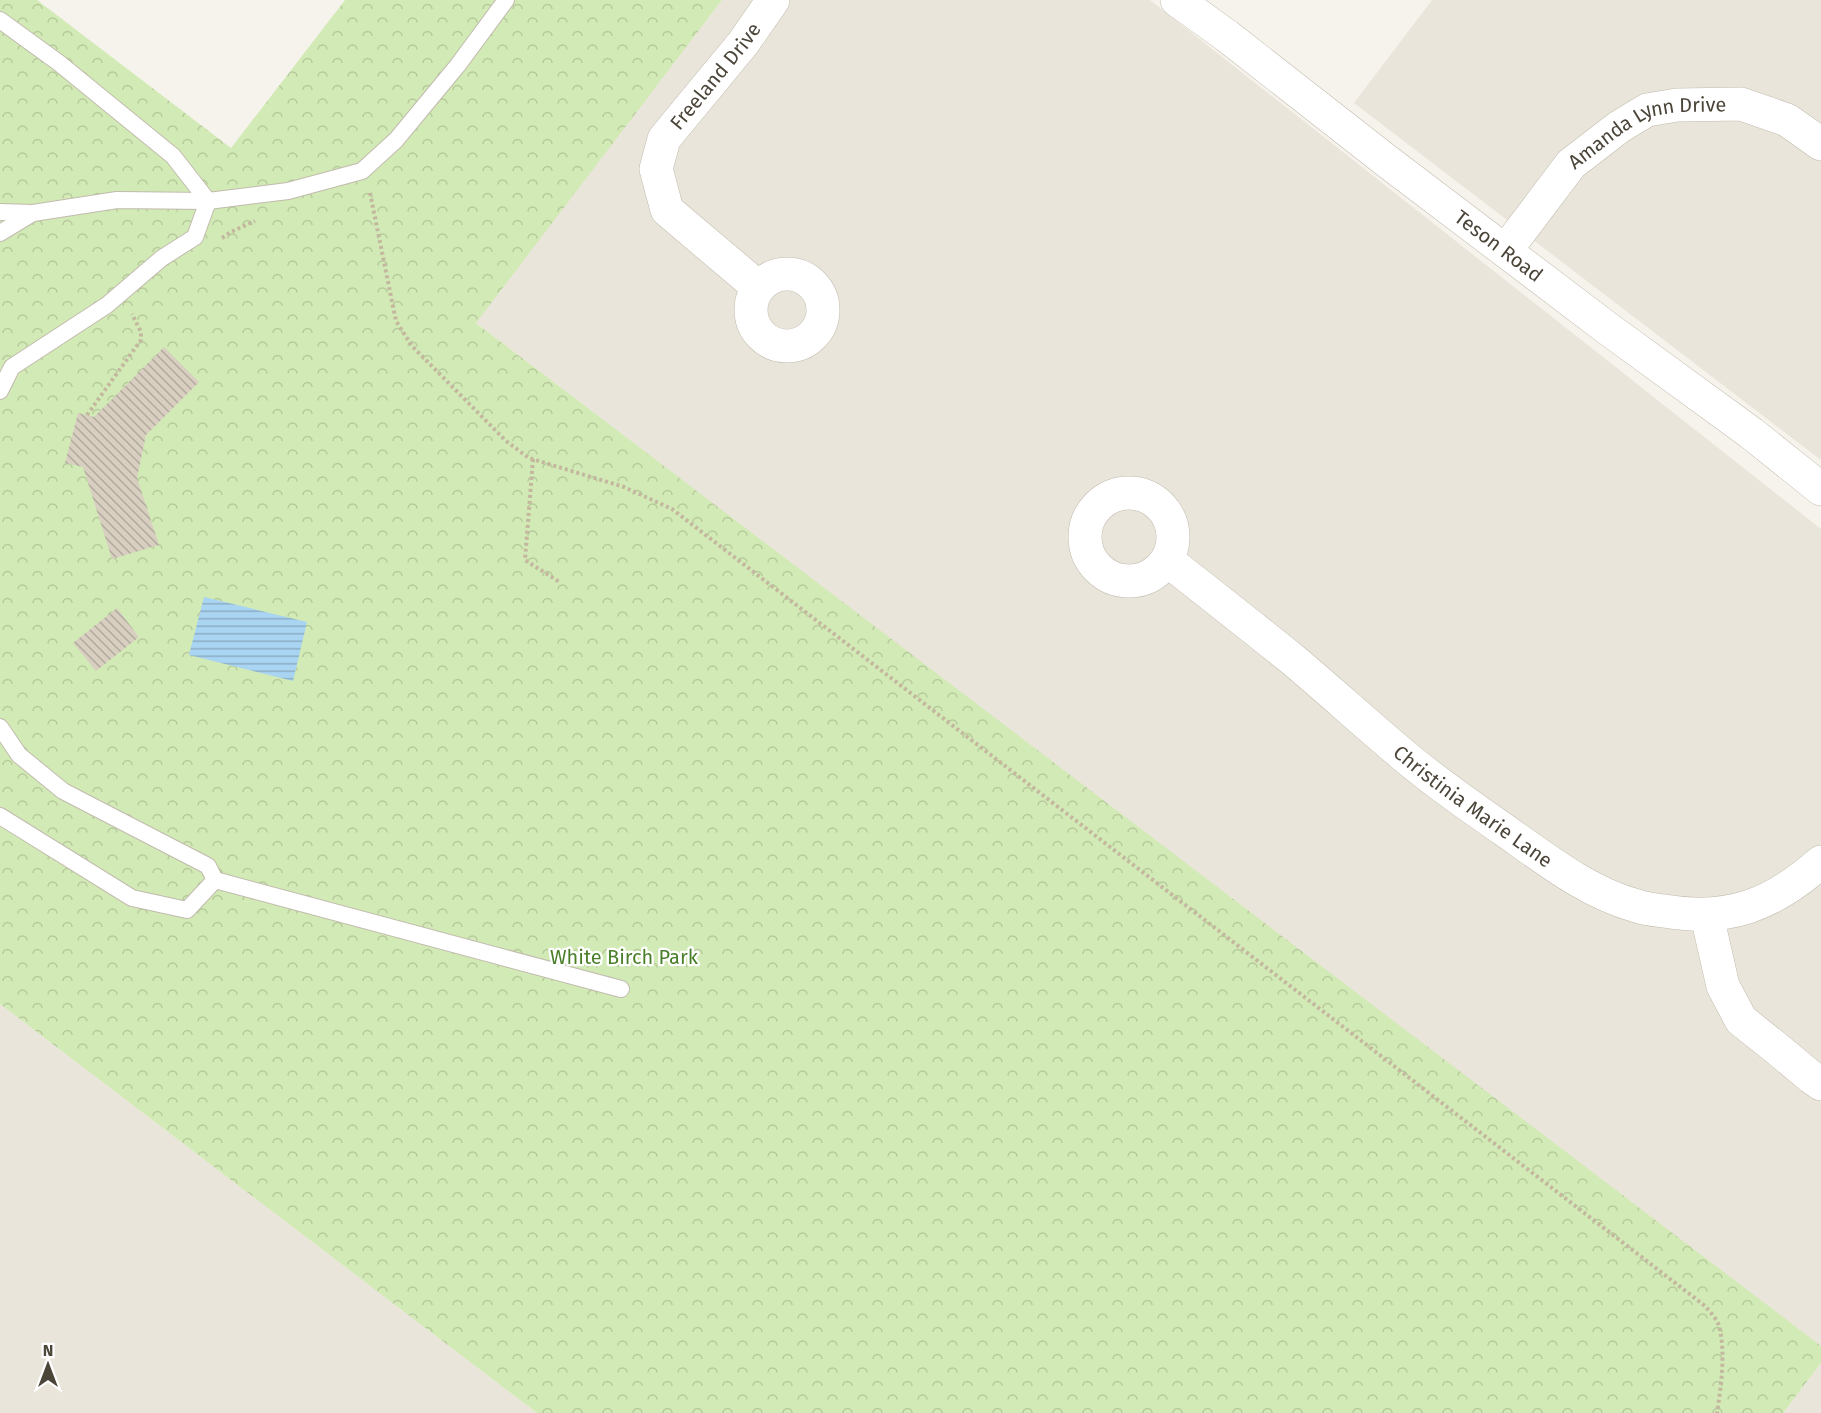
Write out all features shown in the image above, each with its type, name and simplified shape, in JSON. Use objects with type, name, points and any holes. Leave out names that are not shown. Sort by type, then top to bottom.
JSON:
[{"type":"street","name":"Freeland Drive","points":[[758,287],[667,210],[656,169],[664,138],[744,42],[773,0]]},
{"type":"street","name":"Teson Road","points":[[1178,0],[1607,328],[1751,432],[1821,489]]},
{"type":"street","name":"Amanda Lynn Drive","points":[[1506,250],[1571,164],[1619,126],[1647,110],[1677,105],[1741,104],[1787,120],[1821,144]]},
{"type":"street","name":"Christinia Marie Lane","points":[[1167,560],[1292,660],[1403,755],[1468,805],[1548,861],[1598,892],[1638,907],[1707,916],[1745,909],[1774,897],[1821,862]]},
{"type":"street","points":[[1707,916],[1723,986],[1741,1020],[1821,1084]]},
{"type":"lane","points":[[0,212],[33,213],[117,200],[208,201],[288,191],[362,171],[403,132],[458,65],[506,0]]},
{"type":"lane","points":[[0,20],[59,63],[173,156],[208,201]]},
{"type":"lane","points":[[0,391],[12,367],[107,305],[162,258],[195,237],[208,201]]},
{"type":"lane","points":[[0,233],[33,213]]},
{"type":"lane","points":[[0,727],[19,755],[63,791],[208,866],[215,880],[621,989]]},
{"type":"lane","points":[[0,816],[132,898],[187,910],[215,880]]},
{"type":"path","points":[[369,191],[396,321],[412,346],[506,441],[529,458],[624,487],[672,509],[1705,1306],[1719,1323],[1722,1350],[1717,1413]]},
{"type":"path","points":[[222,238],[255,221],[265,219]]},
{"type":"path","points":[[87,415],[141,340],[141,332],[131,311]]},
{"type":"path","points":[[533,459],[525,560],[561,584]]},
{"type":"shaded area","points":[[722,0],[1150,0],[1821,529],[1821,1350],[475,322]]},
{"type":"shaded area","points":[[1432,0],[1821,0],[1821,460],[1354,103]]},
{"type":"shaded area","points":[[0,1004],[537,1413],[0,1413]]},
{"type":"shaded area","points":[[1821,1363],[1821,1413],[1783,1413]]},
{"type":"green space","name":"White Birch Park","points":[[0,0],[37,0],[231,148],[345,0],[722,0],[476,323],[1821,1346],[1821,1363],[1783,1413],[537,1413],[0,1004]]},
{"type":"water","points":[[204,597],[307,622],[293,681],[189,655]]},
{"type":"building","points":[[164,347],[199,382],[146,435],[137,478],[159,545],[112,559],[83,467],[65,463],[78,413],[94,417]]},
{"type":"building","points":[[117,608],[139,637],[96,671],[73,643]]}]
